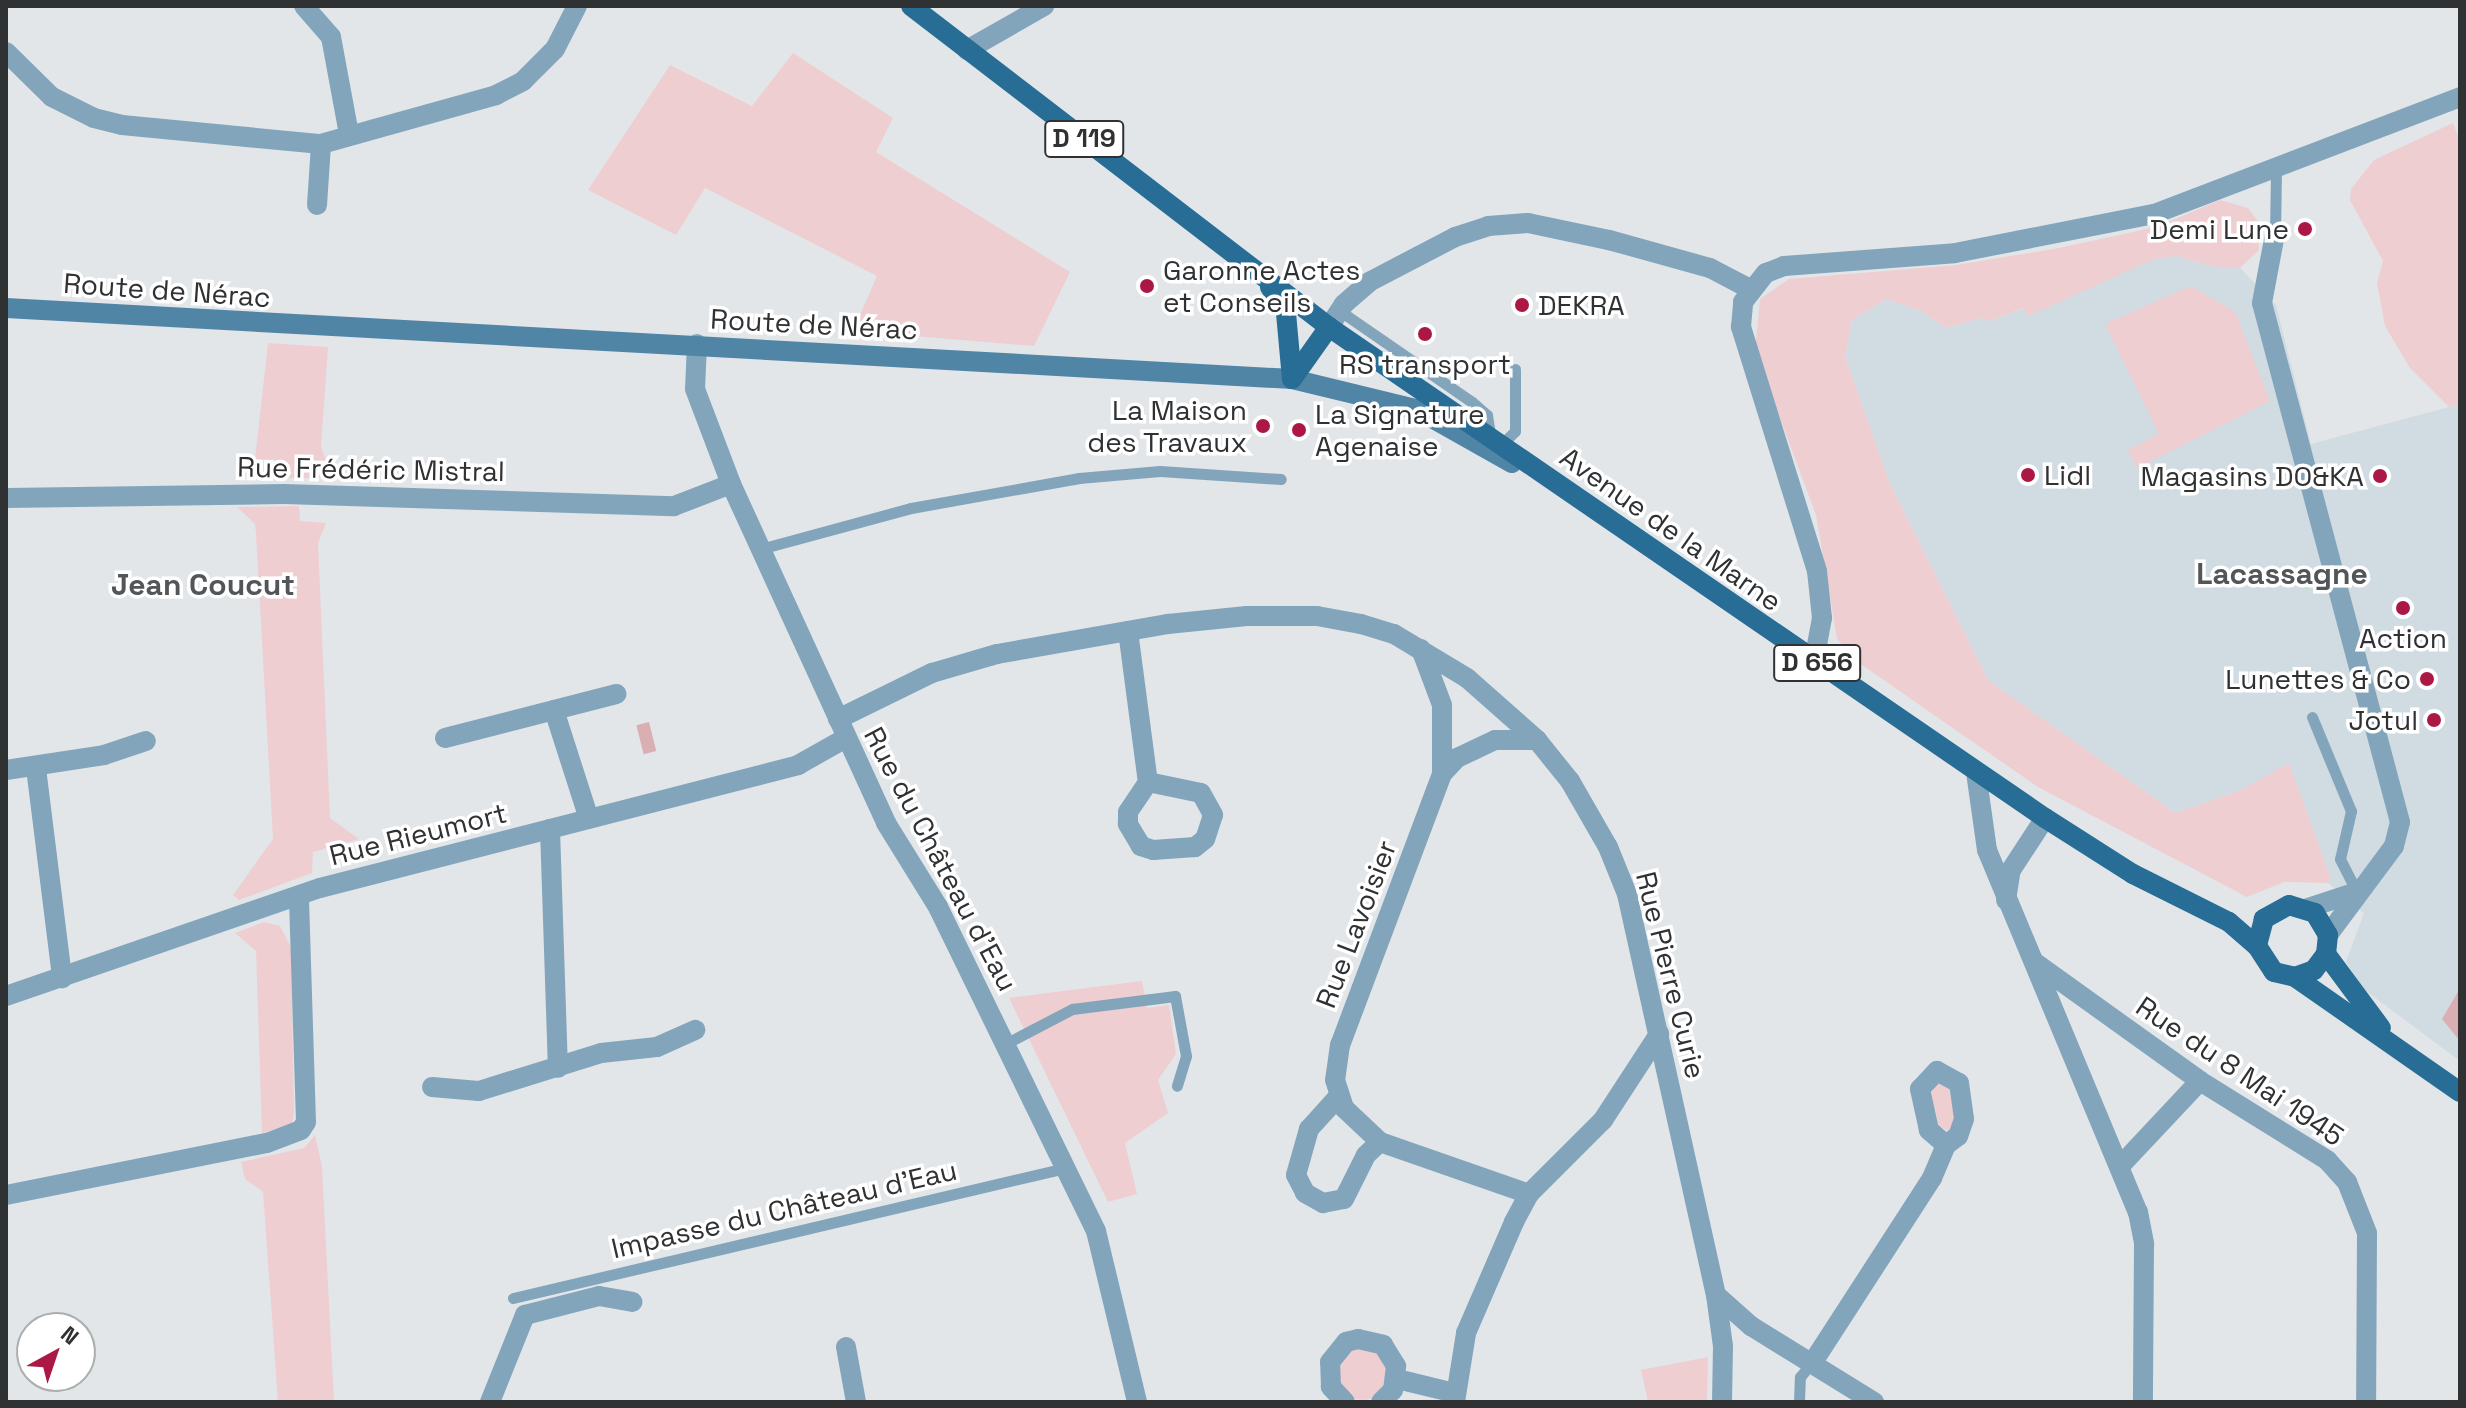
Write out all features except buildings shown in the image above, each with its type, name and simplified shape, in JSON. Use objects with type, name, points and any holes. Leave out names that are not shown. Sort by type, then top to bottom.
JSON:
[{"type":"main road","name":"D 119","points":[[911,6],[1258,272],[1334,319]]},
{"type":"main road","name":"D 119","points":[[1258,272],[1286,313],[1292,379]]},
{"type":"main road","name":"Route de Nérac","points":[[6,308],[1292,379],[1416,409],[1588,508]]},
{"type":"main road","points":[[1292,379],[1334,319]]},
{"type":"main road","name":"Avenue de la Marne","points":[[1334,319],[1588,508],[1976,772],[2133,874],[2229,922],[2257,946]]},
{"type":"main road","points":[[2229,922],[2264,919],[2279,907],[2308,908],[2321,919],[2327,944],[2347,989],[2394,1043]]},
{"type":"main road","points":[[2264,919],[2257,946],[2266,965],[2295,977],[2394,1043],[2460,1092]]},
{"type":"main road","points":[[2295,977],[2314,970],[2327,944]]},
{"type":"street","points":[[304,6],[331,37],[349,134]]},
{"type":"street","points":[[6,52],[52,97],[94,118],[122,125],[321,144],[496,95],[523,81],[555,49],[577,6]]},
{"type":"street","points":[[967,50],[1044,6]]},
{"type":"street","points":[[1814,661],[1822,618],[1817,571],[1741,327],[1750,289],[1784,266],[1955,253],[2154,214],[2460,97]]},
{"type":"street","points":[[317,205],[321,144]]},
{"type":"street","points":[[1334,319],[1355,292],[1455,237],[1502,225],[1528,223],[1609,240],[1710,268],[1750,289]]},
{"type":"street","points":[[2275,234],[2262,303],[2400,822],[2394,846],[2357,892],[2327,944]]},
{"type":"street","name":"Rue du Château d'Eau","points":[[697,344],[695,389],[731,484],[760,549],[846,738],[1005,1044],[1065,1168],[1110,1277],[1137,1402]]},
{"type":"street","name":"Rue Frédéric Mistral","points":[[6,498],[284,494],[674,506],[731,484]]},
{"type":"street","name":"Rue Pierre Curie","points":[[838,719],[932,673],[997,654],[1128,631],[1247,616],[1317,616],[1394,634],[1476,686],[1537,740],[1570,781],[1608,847],[1627,894],[1716,1295],[1723,1346],[1722,1402]]},
{"type":"street","points":[[1128,631],[1148,782]]},
{"type":"street","name":"Rue Lavoisier","points":[[1338,1097],[1335,1080],[1340,1045],[1442,774],[1442,705],[1421,649]]},
{"type":"street","points":[[445,738],[616,694]]},
{"type":"street","points":[[554,710],[589,819]]},
{"type":"street","name":"Rue Rieumort","points":[[6,996],[299,896],[798,765],[846,738]]},
{"type":"street","name":"Rue Lavoisier","points":[[1442,774],[1474,747],[1505,739],[1537,740]]},
{"type":"street","points":[[6,770],[36,768],[146,741]]},
{"type":"street","points":[[36,768],[62,978]]},
{"type":"street","points":[[1976,772],[1987,850],[2122,1164],[2144,1244],[2143,1402]]},
{"type":"street","points":[[2006,900],[2011,870],[2045,818]]},
{"type":"street","points":[[550,829],[558,1068]]},
{"type":"street","points":[[2308,908],[2357,892]]},
{"type":"street","points":[[6,1195],[267,1143],[301,1130],[306,1122],[299,896]]},
{"type":"street","name":"Rue du 8 Mai 1945","points":[[2033,962],[2200,1081],[2327,1160],[2360,1206],[2367,1233],[2366,1402]]},
{"type":"street","points":[[432,1087],[479,1091],[601,1053],[657,1047],[695,1030]]},
{"type":"street","points":[[1397,1379],[1455,1398],[1476,1304],[1529,1194],[1603,1120],[1659,1034]]},
{"type":"street","points":[[2122,1164],[2200,1081]]},
{"type":"street","points":[[1380,1142],[1366,1155],[1344,1199],[1323,1203],[1305,1193],[1296,1175],[1309,1129],[1338,1097],[1360,1127],[1380,1142],[1529,1194]]},
{"type":"street","points":[[1813,1362],[1932,1178],[1946,1145]]},
{"type":"street","points":[[1716,1295],[1751,1326],[1874,1402]]},
{"type":"street","points":[[490,1402],[525,1315],[599,1296],[632,1302]]},
{"type":"street","points":[[1345,1402],[1331,1387],[1328,1374],[1330,1362],[1346,1342],[1371,1340],[1383,1345],[1396,1366],[1397,1379],[1381,1402]]},
{"type":"street","points":[[846,1347],[856,1402]]},
{"type":"lane","points":[[2275,234],[2276,167]]},
{"type":"lane","points":[[1496,440],[1515,431],[1515,369]]},
{"type":"lane","points":[[760,549],[911,508],[1079,478],[1160,471],[1281,479]]},
{"type":"lane","points":[[2312,717],[2351,811],[2340,859],[2357,892]]},
{"type":"lane","points":[[1005,1044],[1072,1009],[1175,996],[1186,1056],[1177,1086]]},
{"type":"lane","name":"Impasse du Château d'Eau","points":[[513,1298],[1065,1168]]},
{"type":"lane","points":[[1799,1402],[1800,1377],[1813,1362]]},
{"type":"shaded area","points":[[793,53],[893,118],[876,152],[1070,272],[1034,346],[853,331],[877,276],[705,188],[676,235],[588,190],[670,65],[752,106]]},
{"type":"shaded area","points":[[2453,123],[2460,142],[2460,404],[2449,407],[2410,368],[2385,326],[2377,283],[2383,261],[2350,200],[2351,189],[2374,160]]},
{"type":"shaded area","points":[[2220,200],[2248,208],[2257,220],[2259,250],[2240,268],[2219,268],[2176,256],[2154,259],[2028,316],[2023,308],[1990,321],[1981,318],[1946,328],[1921,311],[1886,299],[1852,320],[1845,357],[1890,484],[1988,680],[2175,813],[2241,790],[2289,763],[2330,876],[2328,883],[2284,882],[2247,897],[2038,787],[1859,663],[1837,639],[1816,515],[1755,351],[1760,299],[1789,279],[1956,265],[2059,248],[2156,227]]},
{"type":"shaded area","points":[[2176,256],[2219,268],[2240,268],[2276,305],[2311,444],[2460,404],[2460,1061],[2362,988],[2346,962],[2364,913],[2328,883],[2330,876],[2289,764],[2241,790],[2175,813],[1988,680],[1890,484],[1845,357],[1852,320],[1886,299],[1921,311],[1946,328],[1981,318],[1990,321],[2154,259]]},
{"type":"shaded area","points":[[2191,286],[2235,312],[2270,401],[2137,468],[2128,450],[2159,434],[2105,324]]},
{"type":"shaded area","points":[[268,343],[328,347],[321,447],[326,460],[344,478],[279,478],[279,460],[255,459]]},
{"type":"shaded area","points":[[299,506],[300,521],[326,523],[318,543],[330,818],[359,839],[313,852],[312,873],[239,900],[233,895],[273,839],[255,524],[237,507]]},
{"type":"shaded area","points":[[649,722],[656,751],[644,754],[636,725]]},
{"type":"shaded area","points":[[264,922],[280,926],[291,947],[294,1112],[292,1124],[262,1133],[256,951],[235,933]]},
{"type":"shaded area","points":[[1142,981],[1147,1008],[1169,1005],[1176,1054],[1158,1080],[1168,1113],[1125,1143],[1137,1194],[1108,1202],[1009,998]]},
{"type":"shaded area","points":[[2460,990],[2460,1041],[2442,1019]]},
{"type":"shaded area","points":[[1939,1082],[1949,1088],[1956,1123],[1950,1132],[1939,1126],[1931,1093]]},
{"type":"shaded area","points":[[315,1135],[322,1166],[334,1402],[278,1402],[263,1192],[245,1179],[241,1162],[304,1148]]},
{"type":"shaded area","points":[[1362,1346],[1381,1354],[1389,1373],[1381,1392],[1362,1400],[1343,1392],[1335,1373],[1343,1354]]},
{"type":"shaded area","points":[[1708,1357],[1707,1402],[1648,1402],[1641,1370]]},
{"type":"place","name":"Demi Lune","points":[[2305,229]]},
{"type":"place","name":"Garonne Actes et Conseils","points":[[1147,286]]},
{"type":"place","name":"DEKRA","points":[[1522,305]]},
{"type":"place","name":"RS transport","points":[[1425,334]]},
{"type":"place","name":"La Maison des Travaux","points":[[1263,426]]},
{"type":"place","name":"La Signature Agenaise","points":[[1299,430]]},
{"type":"place","name":"Lidl","points":[[2028,475]]},
{"type":"place","name":"Magasins DO&KA","points":[[2380,476]]},
{"type":"place","name":"Action","points":[[2403,608]]},
{"type":"place","name":"Lunettes & Co","points":[[2427,679]]},
{"type":"place","name":"Jotul","points":[[2434,720]]},
{"type":"district","name":"Lacassagne","points":[[2282,574]]},
{"type":"district","name":"Jean Coucut","points":[[203,585]]}]
